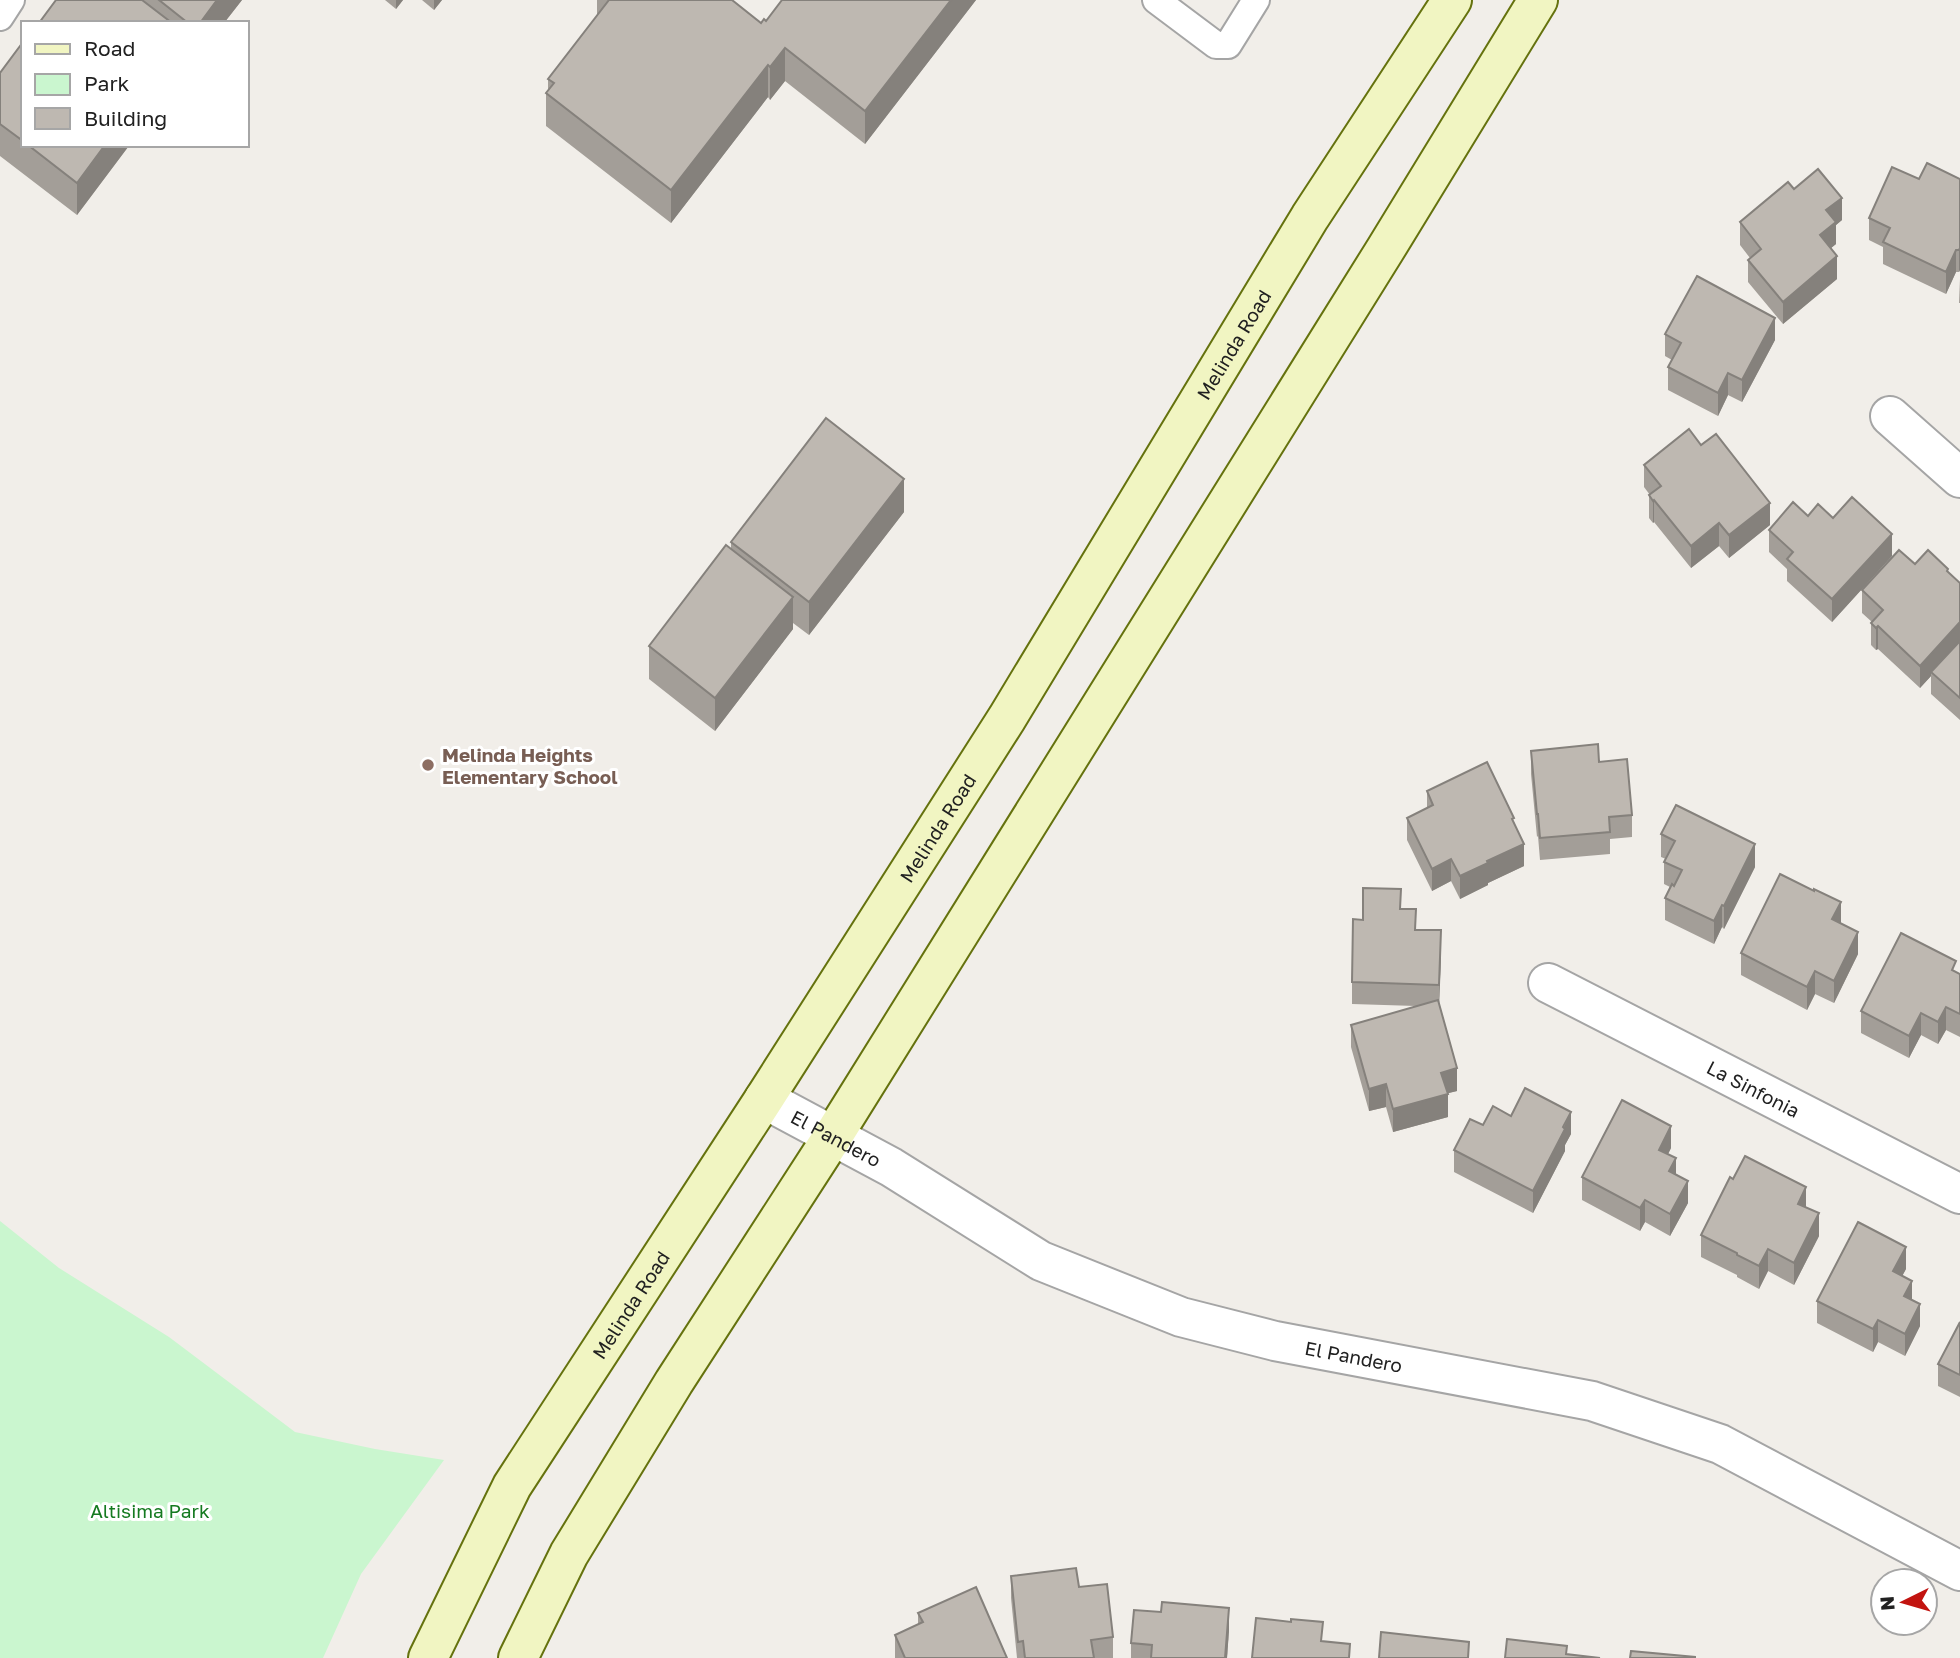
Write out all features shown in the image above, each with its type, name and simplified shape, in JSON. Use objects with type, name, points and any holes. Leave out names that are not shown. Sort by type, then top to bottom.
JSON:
[{"type":"main road","name":"Melinda Road","points":[[428,1658],[512,1486],[764,1099],[1007,718],[1310,217],[1452,0]]},
{"type":"main road","points":[[518,1658],[569,1553],[674,1382],[833,1136],[1538,0]]},
{"type":"street","points":[[1890,416],[1960,478]]},
{"type":"street","name":"La Sinfonia","points":[[1548,983],[1960,1194]]},
{"type":"street","name":"El Pandero","points":[[764,1099],[891,1167],[1041,1261],[1181,1317],[1275,1341],[1592,1402],[1720,1444],[1960,1571]]},
{"type":"lane","points":[[0,17],[11,0]]},
{"type":"lane","points":[[1156,0],[1216,45],[1222,46],[1227,45],[1255,0]]},
{"type":"green space","name":"Altisima Park","points":[[0,1221],[59,1268],[169,1337],[295,1432],[444,1460],[361,1574],[323,1658],[0,1658]]},
{"type":"building","points":[[56,0],[142,0],[169,21],[40,21]]},
{"type":"building","points":[[159,0],[217,0],[201,21],[185,21]]},
{"type":"building","points":[[609,0],[732,0],[761,23],[764,19],[766,21],[782,0],[951,0],[865,111],[785,48],[770,67],[768,65],[671,190],[546,93],[554,83],[548,79]]},
{"type":"building","points":[[21,45],[21,140],[0,124],[0,73]]},
{"type":"building","points":[[31,147],[104,147],[77,183]]},
{"type":"building","points":[[1927,163],[1960,179],[1960,248],[1956,250],[1946,272],[1883,242],[1890,228],[1869,218],[1892,167],[1919,179]]},
{"type":"building","points":[[1818,169],[1842,198],[1826,210],[1836,222],[1820,235],[1837,256],[1783,302],[1748,260],[1761,249],[1740,222],[1788,182],[1794,189]]},
{"type":"building","points":[[1697,276],[1775,318],[1742,380],[1728,373],[1718,393],[1668,367],[1681,343],[1665,334]]},
{"type":"building","points":[[826,418],[904,479],[809,602],[731,542]]},
{"type":"building","points":[[1689,429],[1701,445],[1716,434],[1770,503],[1729,535],[1719,523],[1691,546],[1649,495],[1661,486],[1644,465]]},
{"type":"building","points":[[1852,497],[1892,534],[1832,599],[1787,559],[1793,552],[1769,530],[1793,502],[1808,516],[1818,504],[1833,518]]},
{"type":"building","points":[[726,545],[793,597],[715,698],[649,646]]},
{"type":"building","points":[[1899,550],[1915,564],[1928,550],[1960,583],[1960,622],[1920,666],[1878,626],[1876,628],[1871,623],[1883,610],[1862,590]]},
{"type":"building","points":[[1960,641],[1960,698],[1931,672]]},
{"type":"building","points":[[1598,744],[1599,762],[1627,759],[1632,815],[1609,817],[1610,832],[1540,838],[1531,751]]},
{"type":"building","points":[[1487,762],[1524,844],[1460,876],[1451,859],[1432,869],[1407,818],[1433,805],[1427,791]]},
{"type":"building","points":[[1676,805],[1755,844],[1714,921],[1665,898],[1682,870],[1664,862],[1675,841],[1661,834]]},
{"type":"building","points":[[1780,874],[1841,902],[1832,919],[1858,932],[1834,981],[1815,971],[1807,987],[1741,953]]},
{"type":"building","points":[[1363,888],[1401,889],[1400,909],[1416,909],[1415,930],[1441,930],[1439,985],[1352,982],[1353,919],[1363,920]]},
{"type":"building","points":[[1901,933],[1956,961],[1952,970],[1960,974],[1960,1014],[1946,1007],[1938,1022],[1921,1013],[1909,1036],[1861,1011]]},
{"type":"building","points":[[1438,1000],[1457,1068],[1441,1073],[1448,1094],[1393,1109],[1386,1084],[1369,1089],[1351,1025]]},
{"type":"building","points":[[1525,1088],[1571,1112],[1533,1191],[1454,1150],[1470,1119],[1483,1125],[1493,1106],[1511,1116]]},
{"type":"building","points":[[1622,1100],[1671,1126],[1659,1150],[1676,1158],[1669,1171],[1688,1181],[1670,1214],[1645,1200],[1640,1208],[1582,1177]]},
{"type":"building","points":[[1745,1156],[1806,1187],[1798,1204],[1819,1213],[1794,1263],[1768,1249],[1759,1266],[1701,1235],[1730,1177],[1733,1179]]},
{"type":"building","points":[[1858,1222],[1906,1247],[1893,1271],[1912,1281],[1904,1296],[1920,1304],[1905,1334],[1878,1320],[1873,1329],[1817,1301]]},
{"type":"building","points":[[1960,1322],[1960,1375],[1938,1364]]},
{"type":"building","points":[[1076,1568],[1079,1587],[1107,1584],[1113,1637],[1091,1640],[1094,1658],[1025,1658],[1023,1641],[1018,1642],[1011,1576]]},
{"type":"building","points":[[976,1587],[1007,1658],[905,1658],[895,1635],[923,1622],[918,1613]]},
{"type":"building","points":[[1162,1602],[1229,1608],[1225,1658],[1151,1658],[1152,1645],[1131,1643],[1134,1610],[1161,1612]]},
{"type":"building","points":[[1256,1618],[1323,1622],[1321,1641],[1350,1644],[1349,1658],[1252,1658]]},
{"type":"building","points":[[1381,1632],[1469,1642],[1468,1658],[1379,1658]]},
{"type":"building","points":[[1507,1639],[1567,1646],[1566,1654],[1600,1658],[1505,1658]]},
{"type":"building","points":[[1631,1651],[1695,1657],[1695,1658],[1630,1658]]},
{"type":"place","name":"Melinda Heights Elementary School","points":[[428,765]]}]
